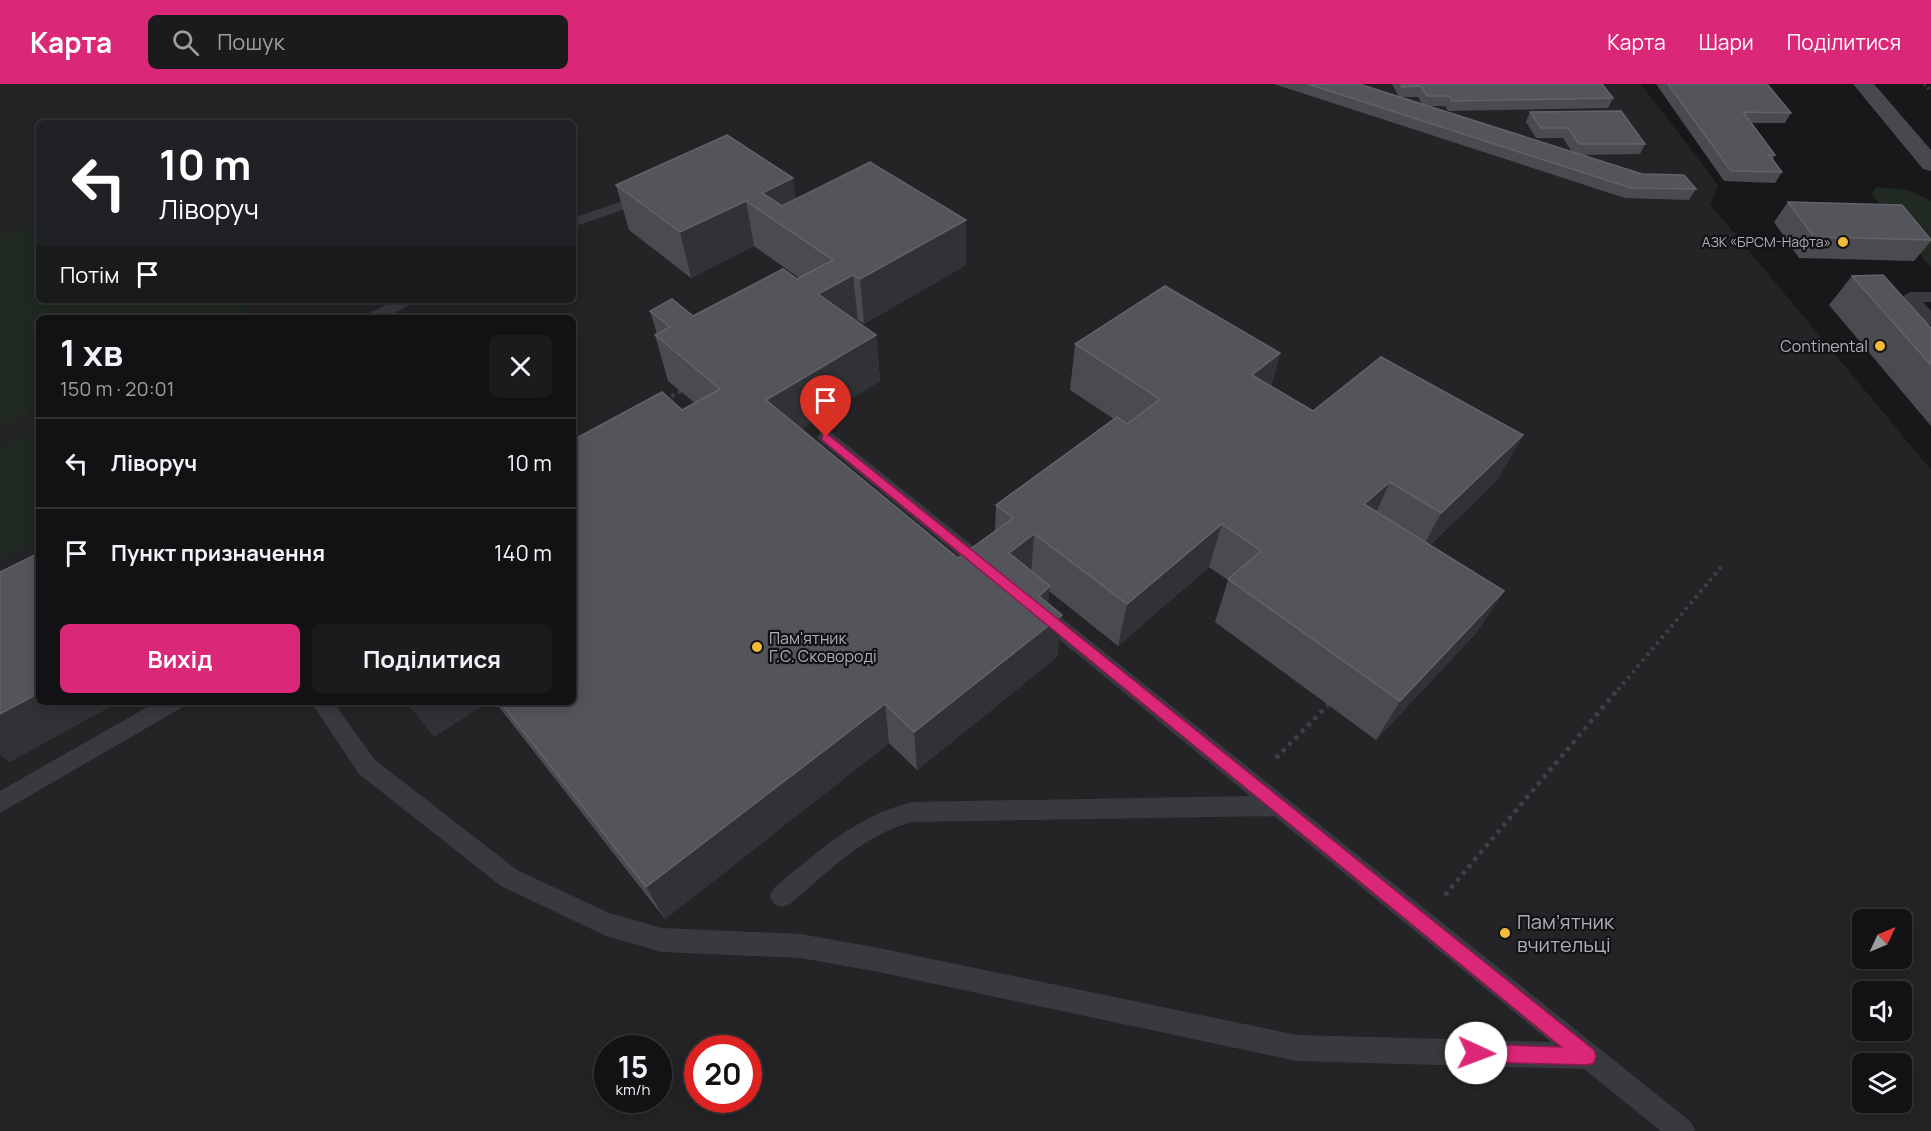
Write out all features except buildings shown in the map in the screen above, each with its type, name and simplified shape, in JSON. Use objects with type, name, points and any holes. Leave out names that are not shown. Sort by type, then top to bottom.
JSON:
[{"type":"street","points":[[1863,84],[1931,164]]},
{"type":"lane","points":[[576,222],[663,192]]},
{"type":"lane","points":[[1931,297],[1910,297],[1931,320]]},
{"type":"lane","points":[[377,315],[402,303]]},
{"type":"lane","points":[[826,437],[1003,582]]},
{"type":"lane","points":[[1021,597],[1682,1131]]},
{"type":"lane","points":[[0,803],[169,705]]},
{"type":"lane","points":[[323,705],[367,767],[509,878],[606,924],[662,940],[800,946],[1297,1048],[1587,1056]]},
{"type":"lane","points":[[782,896],[867,826],[891,815],[912,812],[1277,806]]},
{"type":"path","points":[[1924,84],[1931,91]]},
{"type":"path","points":[[659,404],[681,391]]},
{"type":"path","points":[[1422,923],[1722,566]]},
{"type":"path","points":[[1250,784],[1328,705]]},
{"type":"shaded area","points":[[0,84],[1641,84],[1718,185],[1710,204],[1931,470],[1931,1131],[0,1131]]},
{"type":"shaded area","points":[[1876,187],[1909,190],[1931,201],[1931,268],[1872,194]]},
{"type":"shaded area","points":[[36,222],[36,303],[243,303],[253,315],[36,315],[36,411],[0,427],[0,235]]},
{"type":"shaded area","points":[[29,435],[36,436],[36,542],[0,560],[0,448]]},
{"type":"place","name":"АЗК «БРСМ-Нафта»","points":[[1843,242]]},
{"type":"place","name":"Continental","points":[[1880,346]]},
{"type":"place","name":"Пам'ятник Г.С. Сковороді","points":[[757,647]]},
{"type":"place","name":"Пам’ятник вчительці","points":[[1505,933]]},
{"type":"route","points":[[826,437],[1587,1056],[1476,1053]]}]
